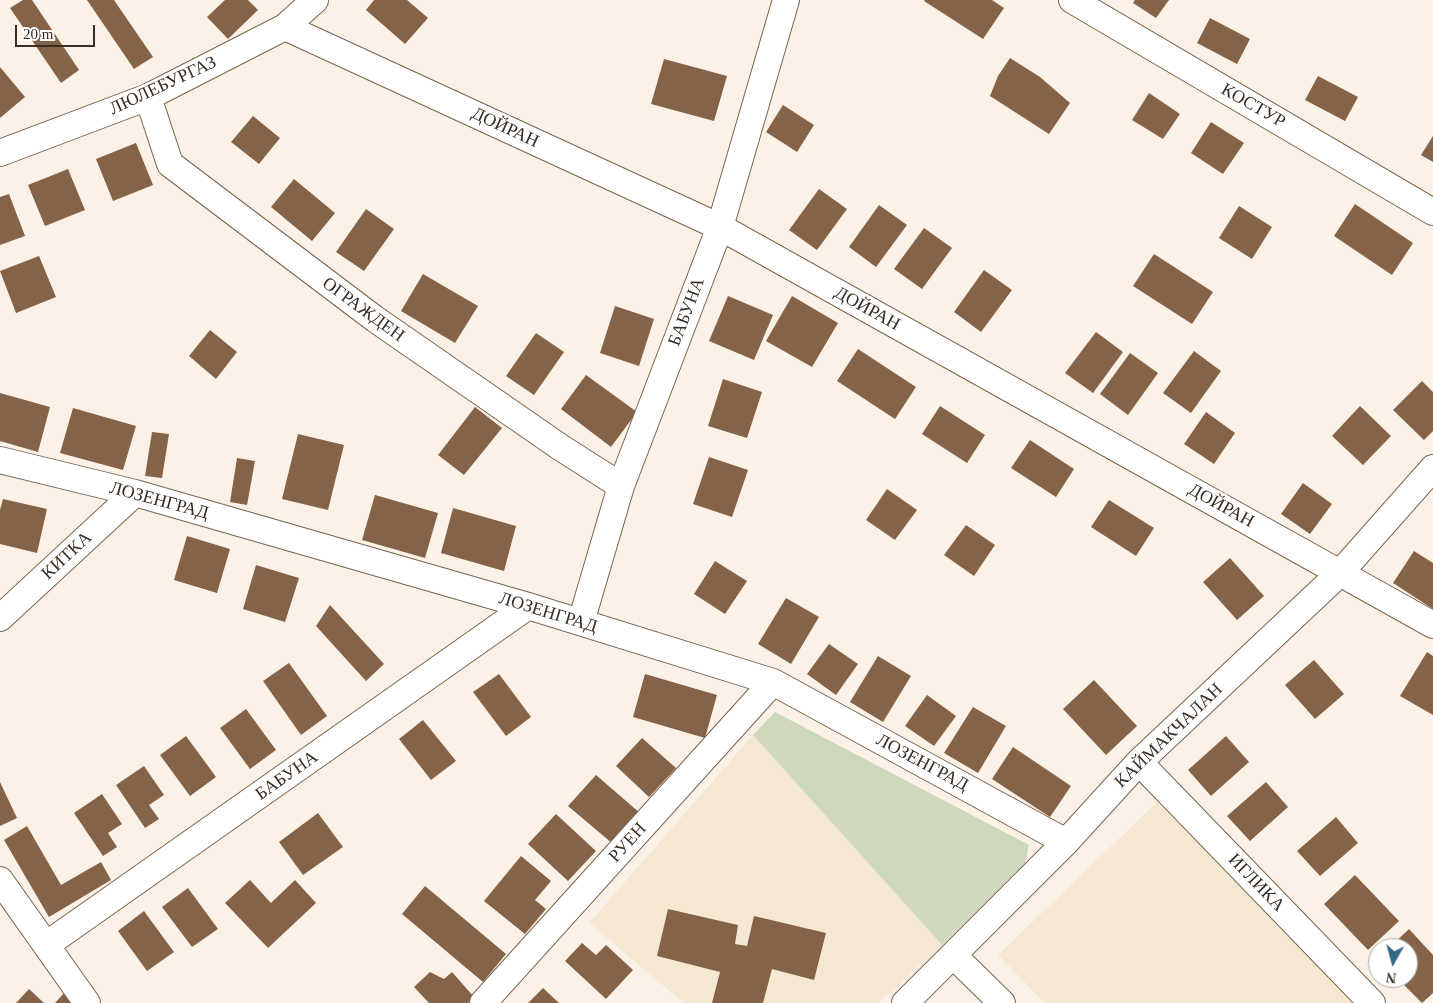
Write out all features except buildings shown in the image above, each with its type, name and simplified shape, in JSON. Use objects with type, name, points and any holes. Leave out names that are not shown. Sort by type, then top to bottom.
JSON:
[{"type":"street","name":"ЛЮЛЕБУРГАЗ","points":[[0,153],[148,97],[285,27],[315,0]]},
{"type":"street","name":"БАБУНА","points":[[581,622],[621,486],[720,227],[786,0]]},
{"type":"street","name":"КОСТУР","points":[[1072,0],[1433,212]]},
{"type":"street","name":"ДОЙРАН","points":[[285,27],[720,227],[1433,625]]},
{"type":"street","name":"ОГРАЖДЕН","points":[[148,97],[170,164],[375,319],[560,448],[621,486]]},
{"type":"street","name":"ЛОЗЕНГРАД","points":[[0,460],[135,493],[528,606],[773,682],[1066,842]]},
{"type":"street","name":"КАЙМАКЧАЛАН","points":[[905,1003],[1066,842],[1140,762],[1340,573],[1433,468]]},
{"type":"street","name":"КИТКА","points":[[0,618],[135,493]]},
{"type":"street","name":"БАБУНА","points":[[46,945],[528,606]]},
{"type":"street","name":"РУЕН","points":[[483,1003],[773,682]]},
{"type":"street","name":"ИГЛИКА","points":[[1140,762],[1372,1003]]},
{"type":"street","points":[[2,887],[87,1003]]},
{"type":"street","points":[[953,955],[1002,1003]]},
{"type":"shaded area","points":[[753,735],[942,945],[879,1003],[684,1003],[589,923]]},
{"type":"shaded area","points":[[1157,802],[1354,1003],[1045,1003],[998,955]]},
{"type":"green space","points":[[775,712],[1029,845],[1025,863],[942,945],[753,735]]}]
